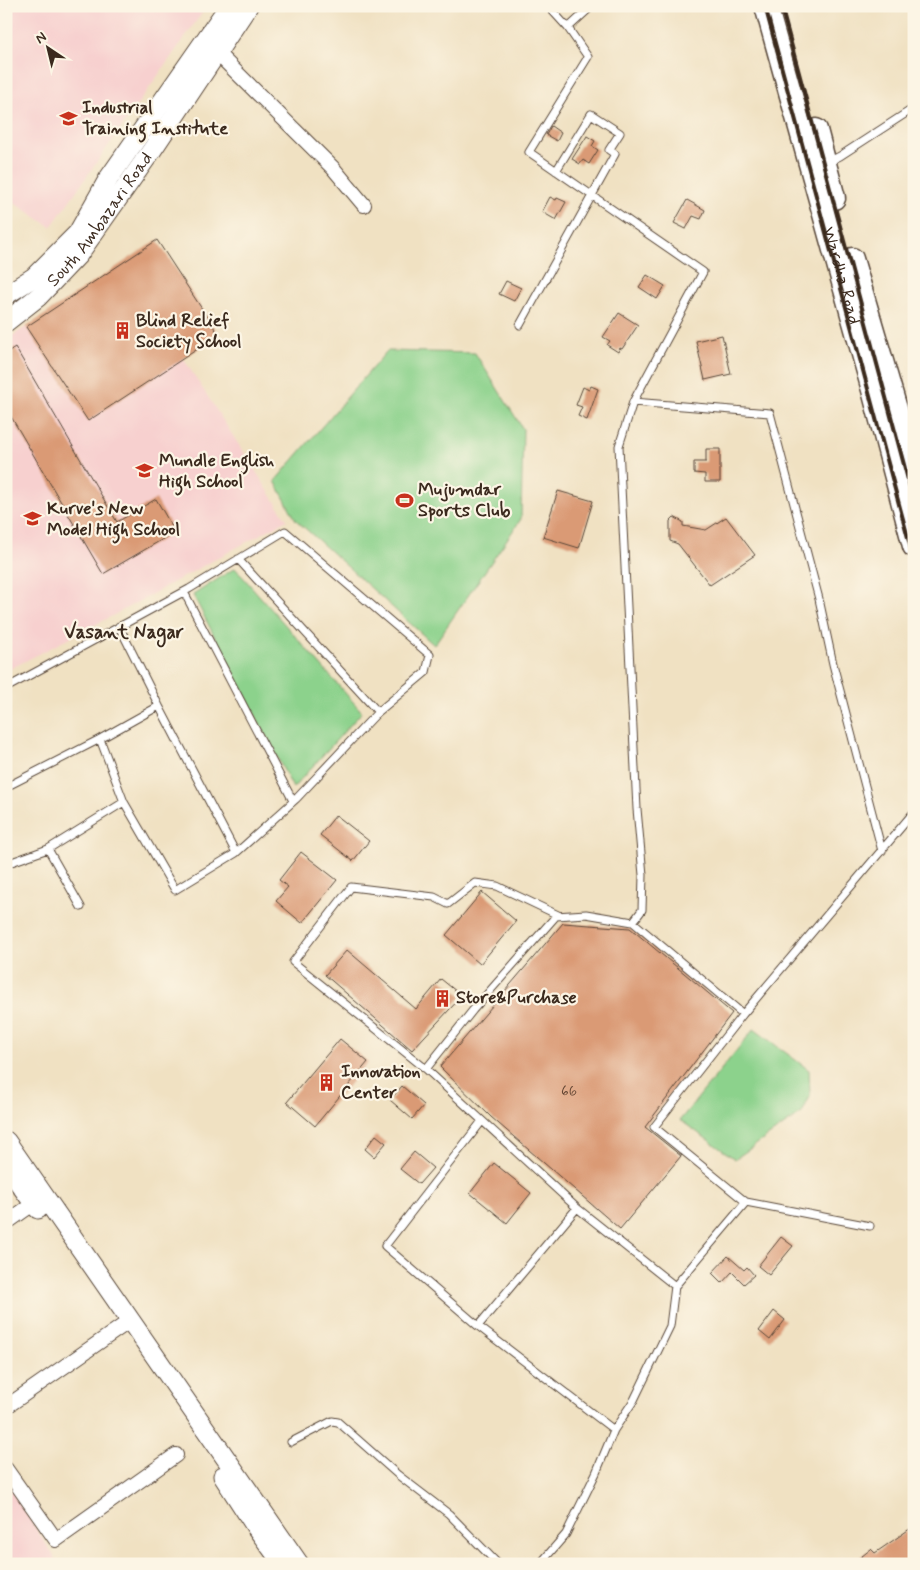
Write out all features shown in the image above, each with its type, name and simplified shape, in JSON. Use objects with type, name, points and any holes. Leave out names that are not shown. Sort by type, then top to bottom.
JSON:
[{"type":"highway","name":"Wardha Road","points":[[766,6],[914,546]]},
{"type":"highway","name":"Wardha Road","points":[[780,6],[914,470]]},
{"type":"main road","name":"South Ambazari Road","points":[[6,295],[34,277],[78,233],[109,178],[228,6]]},
{"type":"main road","name":"South Ambazari Road","points":[[6,322],[38,297],[78,255],[248,6]]},
{"type":"main road","points":[[6,1141],[39,1199],[126,1324],[299,1564]]},
{"type":"main road","points":[[6,1165],[39,1199]]},
{"type":"main road","points":[[126,1324],[148,1367],[207,1450],[256,1527],[283,1564]]},
{"type":"street","points":[[217,53],[333,168],[364,205]]},
{"type":"street","points":[[6,1222],[39,1199]]},
{"type":"street","points":[[6,1408],[126,1324]]},
{"type":"street","points":[[6,1469],[56,1540],[176,1455]]},
{"type":"lane","points":[[548,6],[568,28],[588,57],[529,152],[703,272],[633,402],[620,446],[637,809],[643,874],[642,910],[633,922]]},
{"type":"lane","points":[[568,28],[592,6]]},
{"type":"lane","points":[[826,163],[914,108]]},
{"type":"lane","points":[[520,325],[615,154],[609,150],[620,133],[591,114],[556,171]]},
{"type":"lane","points":[[633,402],[770,413],[882,851]]},
{"type":"lane","points":[[6,688],[184,592],[285,531],[430,655],[426,672],[378,712],[293,802],[236,853],[175,890],[124,802],[100,740]]},
{"type":"lane","points":[[238,559],[378,712]]},
{"type":"lane","points":[[184,592],[293,802]]},
{"type":"lane","points":[[119,626],[236,853]]},
{"type":"lane","points":[[6,787],[100,740],[159,706]]},
{"type":"lane","points":[[6,864],[48,849],[124,802]]},
{"type":"lane","points":[[870,1226],[746,1202],[654,1127],[743,1014],[914,812]]},
{"type":"lane","points":[[48,849],[81,907]]},
{"type":"lane","points":[[675,1286],[577,1208],[426,1069],[293,962],[351,887],[434,897],[448,904],[475,883],[497,886],[558,915],[586,914],[633,922],[743,1014]]},
{"type":"lane","points":[[426,1069],[473,1010],[558,915]]},
{"type":"lane","points":[[482,1121],[386,1246],[478,1326],[614,1430]]},
{"type":"lane","points":[[540,1564],[566,1534],[596,1473],[614,1430],[634,1400],[670,1326],[675,1286],[746,1202]]},
{"type":"lane","points":[[478,1326],[577,1208]]},
{"type":"lane","points":[[291,1442],[332,1421],[338,1422],[398,1475],[449,1514],[498,1564]]},
{"type":"shaded area","name":"Industrial Training Institute","points":[[6,6],[207,6],[51,227],[6,197]]},
{"type":"shaded area","name":"Mundle English High School","points":[[26,327],[88,421],[183,358],[287,520],[114,615],[6,671],[6,340]]},
{"type":"shaded area","points":[[6,1482],[59,1564],[6,1564]]},
{"type":"green space","name":"Mujumdar Sports Club","points":[[387,351],[475,353],[523,429],[521,519],[434,645],[296,520],[275,481]]},
{"type":"green space","points":[[235,568],[362,712],[293,788],[193,595]]},
{"type":"green space","points":[[754,1029],[809,1070],[810,1096],[802,1113],[735,1159],[680,1120]]},
{"type":"building","points":[[551,126],[561,133],[557,141],[546,135]]},
{"type":"building","points":[[587,136],[595,141],[592,146],[598,150],[589,164],[583,160],[580,164],[572,159]]},
{"type":"building","points":[[550,197],[566,202],[556,220],[542,212]]},
{"type":"building","points":[[687,200],[705,210],[701,219],[693,216],[686,229],[674,223]]},
{"type":"building","name":"Blind Relief Society School","points":[[157,240],[219,335],[88,421],[26,327]]},
{"type":"building","points":[[647,275],[665,286],[657,299],[639,287]]},
{"type":"building","points":[[506,281],[521,288],[514,301],[499,294]]},
{"type":"building","points":[[619,313],[638,325],[618,352],[607,345],[610,341],[603,337]]},
{"type":"building","points":[[722,335],[731,374],[705,380],[696,341]]},
{"type":"building","points":[[15,347],[117,522],[156,499],[175,532],[103,574],[6,408],[6,353]]},
{"type":"building","points":[[591,386],[598,389],[587,420],[578,416],[582,407],[576,405],[583,387],[589,390]]},
{"type":"building","points":[[706,449],[720,449],[720,482],[705,482],[705,474],[694,473],[694,462],[706,462]]},
{"type":"building","points":[[558,491],[593,501],[579,548],[543,537]]},
{"type":"building","points":[[674,517],[683,522],[683,526],[706,530],[726,517],[755,555],[710,585],[678,544],[670,541],[670,521]]},
{"type":"building","points":[[336,815],[369,841],[353,861],[320,835]]},
{"type":"building","points":[[301,852],[337,880],[302,923],[276,901],[288,887],[279,880]]},
{"type":"building","points":[[482,892],[516,921],[480,964],[446,935]]},
{"type":"building","points":[[563,923],[630,928],[732,1013],[645,1127],[681,1156],[620,1229],[491,1117],[440,1067]]},
{"type":"building","points":[[347,950],[416,1009],[441,979],[462,996],[412,1050],[325,975]]},
{"type":"building","name":"Innovation Center","points":[[340,1039],[368,1062],[315,1126],[287,1102]]},
{"type":"building","points":[[402,1086],[424,1105],[412,1119],[390,1100]]},
{"type":"building","points":[[376,1135],[386,1143],[374,1157],[365,1149]]},
{"type":"building","points":[[414,1152],[433,1168],[419,1184],[400,1169]]},
{"type":"building","points":[[494,1163],[531,1193],[507,1223],[470,1193]]},
{"type":"building","points":[[781,1237],[793,1246],[769,1275],[758,1266]]},
{"type":"building","points":[[728,1256],[744,1270],[747,1267],[754,1275],[744,1284],[732,1272],[722,1283],[712,1273]]},
{"type":"building","points":[[774,1311],[785,1320],[770,1340],[759,1331]]},
{"type":"building","points":[[914,1526],[914,1564],[852,1564],[871,1549],[875,1553]]},
{"type":"railway","points":[[765,6],[914,560]]},
{"type":"railway","points":[[781,6],[914,502]]},
{"type":"place","name":"Industrial Training Institute","points":[[68,118]]},
{"type":"place","name":"Blind Relief Society School","points":[[122,331]]},
{"type":"place","name":"Mundle English High School","points":[[145,471]]},
{"type":"place","name":"Mujumdar Sports Club","points":[[404,500]]},
{"type":"place","name":"Kurve's New Model High School","points":[[33,519]]},
{"type":"place","name":"Store&Purchase","points":[[442,998]]},
{"type":"place","name":"Innovation Center","points":[[327,1082]]},
{"type":"district","name":"Vasant Nagar","points":[[124,632]]}]
